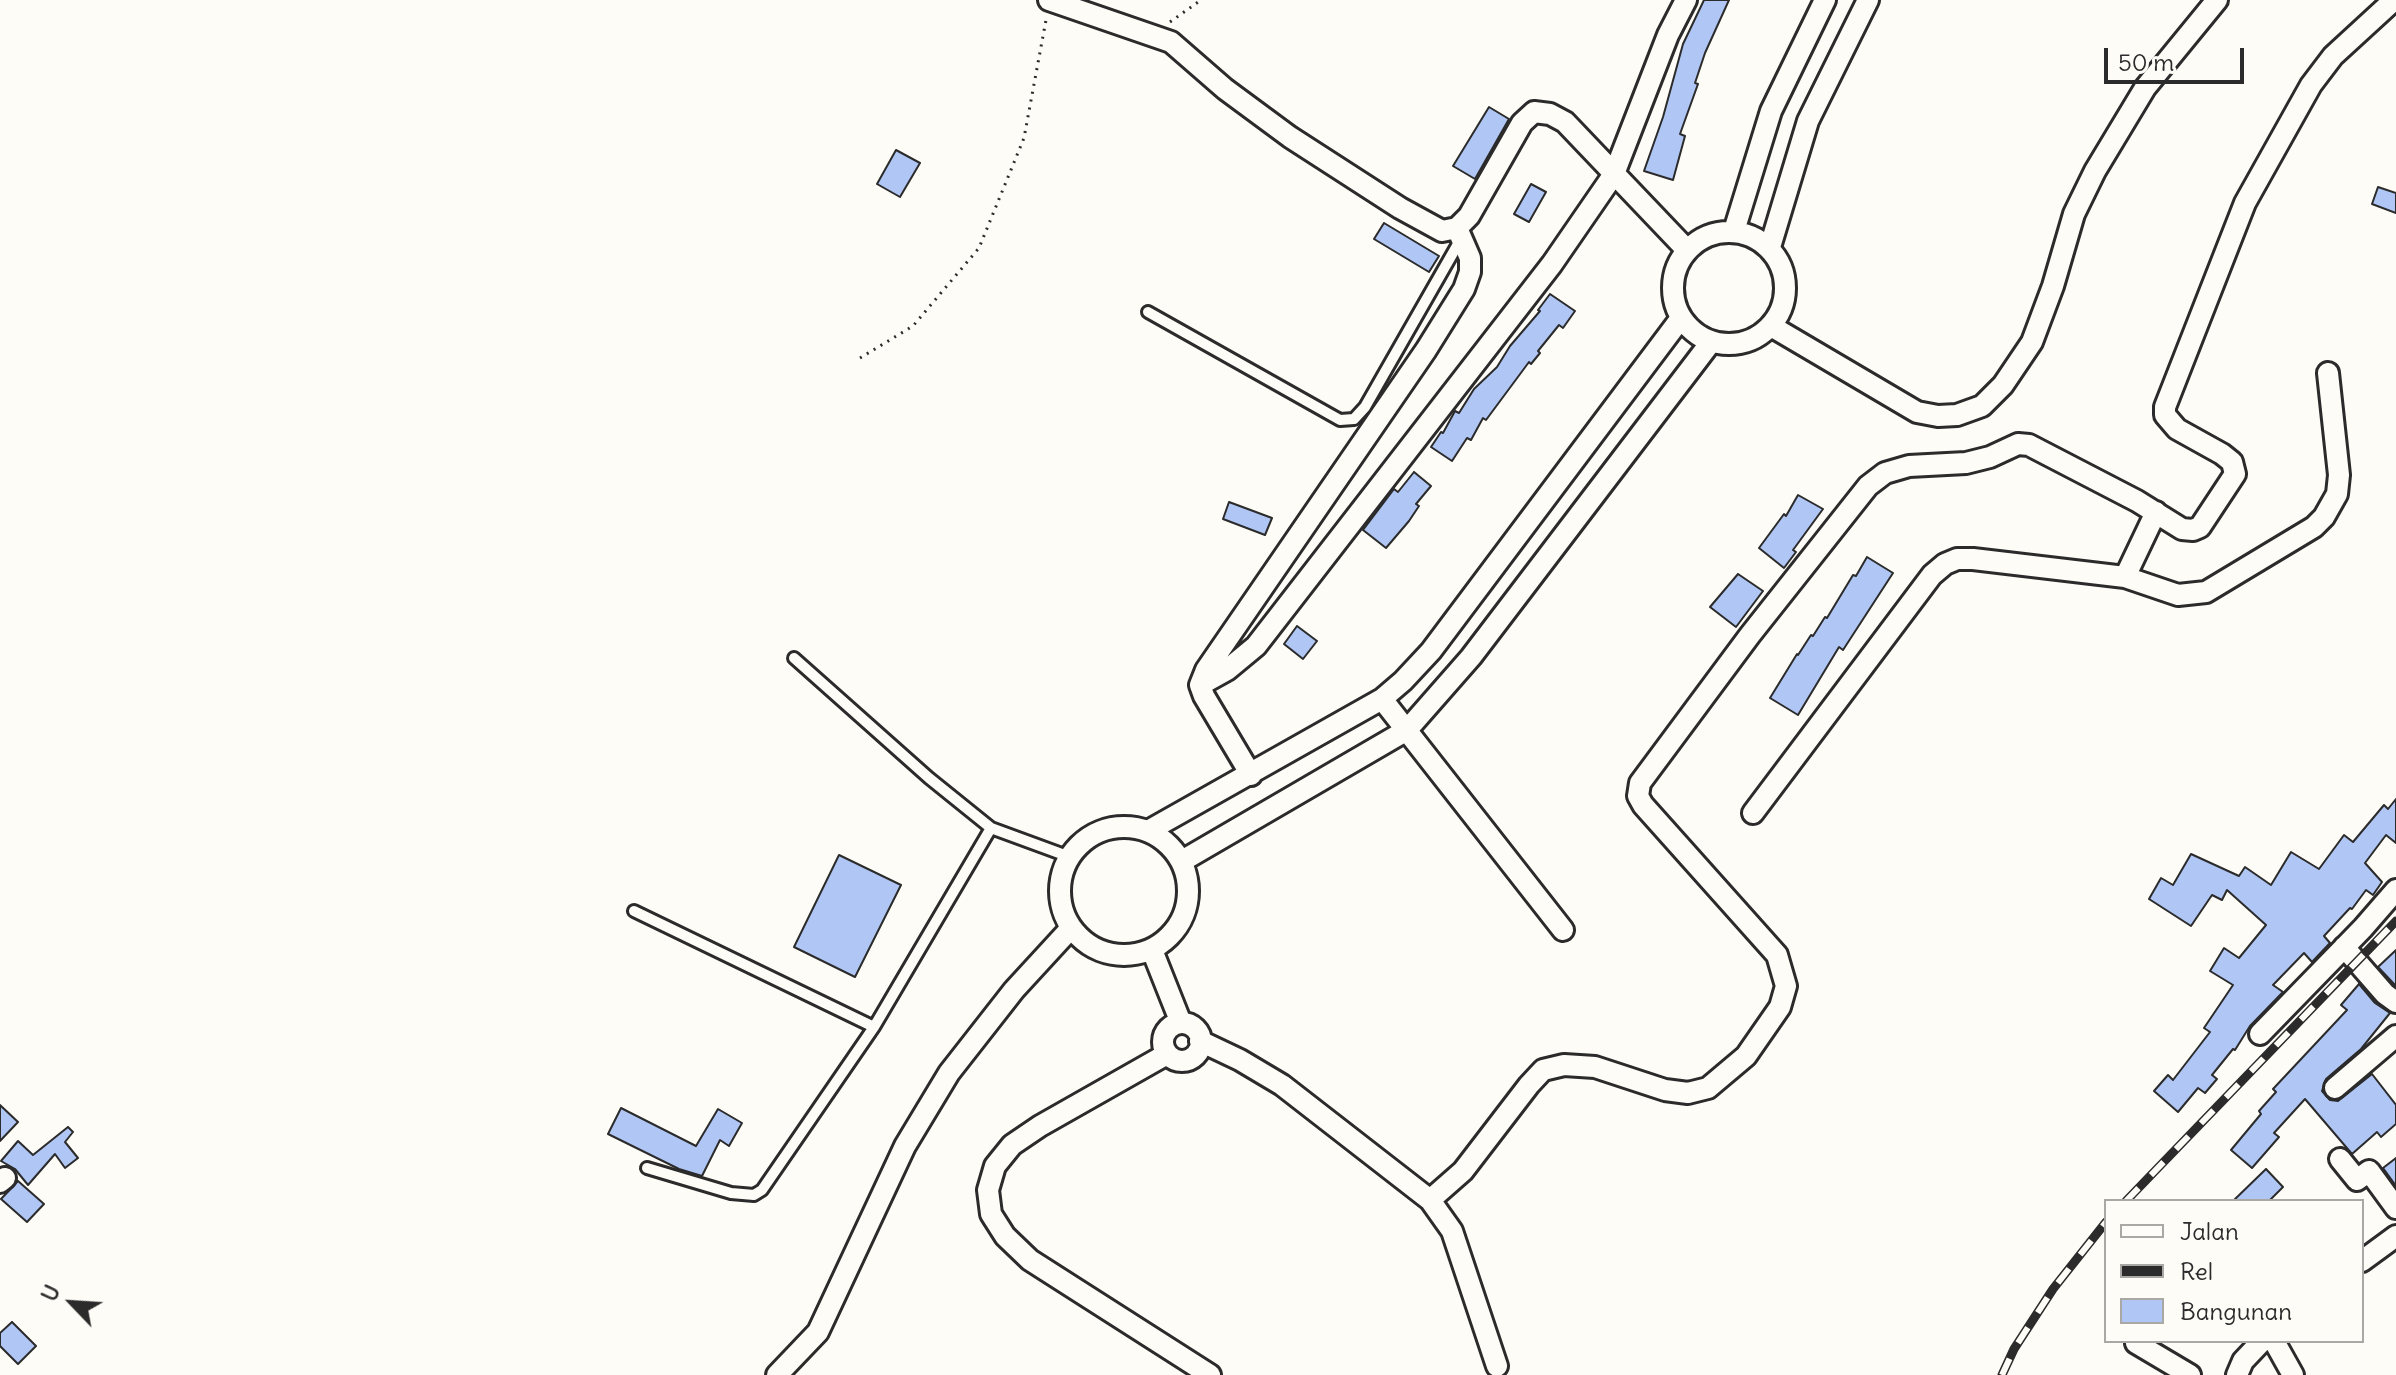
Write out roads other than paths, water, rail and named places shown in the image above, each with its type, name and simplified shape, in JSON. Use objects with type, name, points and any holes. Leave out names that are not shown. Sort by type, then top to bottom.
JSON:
[{"type":"street","points":[[1049,0],[1176,45],[1249,108],[1400,208],[1442,231],[1459,232]]},
{"type":"street","points":[[1200,685],[1227,670],[1256,646],[1552,264],[1614,174],[1668,35],[1686,0]]},
{"type":"street","points":[[1734,231],[1771,111],[1825,0]]},
{"type":"street","points":[[1770,247],[1808,121],[1868,0]]},
{"type":"street","points":[[1771,326],[1917,412],[1938,416],[1957,415],[1982,406],[2003,385],[2032,342],[2053,286],[2074,214],[2095,171],[2145,88],[2217,0]]},
{"type":"street","points":[[1430,1200],[1463,1171],[1543,1070],[1564,1065],[1595,1067],[1665,1090],[1698,1091],[1708,1088],[1736,1066],[1780,1007],[1786,986],[1777,955],[1643,805],[1638,796],[1640,783],[1750,635],[1868,486],[1885,473],[1909,466],[1966,463],[1990,457],[2018,444],[2029,445],[2182,529],[2200,527],[2235,474],[2232,462],[2170,422],[2165,407],[2245,203],[2311,85],[2333,56],[2394,0]]},
{"type":"street","points":[[1459,232],[1522,123],[1534,112],[1550,114],[1565,122],[1687,250]]},
{"type":"street","points":[[1734,231],[1753,236],[1770,247],[1782,265],[1786,286],[1783,308],[1771,326],[1754,339],[1733,345],[1711,342],[1694,333],[1681,318],[1673,295],[1675,271],[1687,250],[1708,235],[1734,231]]},
{"type":"street","points":[[1251,775],[1200,685],[1217,654],[1426,350],[1464,289],[1470,272],[1470,258],[1459,232]]},
{"type":"street","points":[[1148,831],[1382,699],[1431,651],[1681,318]]},
{"type":"street","points":[[1182,861],[1407,730],[1471,657],[1711,342]]},
{"type":"street","points":[[1753,813],[1932,575],[1945,564],[1957,559],[1973,559],[2125,577],[2178,595],[2206,592],[2314,527],[2324,517],[2337,494],[2339,475],[2328,373]]},
{"type":"street","points":[[2125,577],[2156,512]]},
{"type":"street","points":[[1382,699],[1563,930]]},
{"type":"street","points":[[1119,827],[1148,831],[1173,849],[1182,861],[1189,895],[1178,928],[1152,950],[1122,956],[1093,949],[1071,928],[1061,905],[1061,880],[1070,857],[1092,836],[1119,827]]},
{"type":"street","points":[[2260,1034],[2396,890]]},
{"type":"street","points":[[777,1375],[818,1332],[905,1146],[949,1073],[1014,990],[1071,928]]},
{"type":"street","points":[[2344,947],[2385,994],[2396,1002]]},
{"type":"street","points":[[1152,950],[1181,1023]]},
{"type":"street","points":[[1181,1023],[1190,1025],[1198,1032],[1200,1041],[1199,1051],[1183,1061],[1174,1060],[1167,1054],[1163,1041],[1169,1029],[1181,1023]]},
{"type":"street","points":[[2335,1088],[2396,1036]]},
{"type":"street","points":[[1200,1041],[1282,1085],[1430,1200],[1452,1231],[1497,1366]]},
{"type":"street","points":[[1167,1054],[1012,1145],[995,1166],[988,1190],[991,1214],[1005,1236],[1030,1260],[1210,1375]]},
{"type":"street","points":[[2340,1159],[2357,1180],[2369,1171],[2396,1208]]},
{"type":"street","points":[[2364,1260],[2396,1236]]},
{"type":"street","points":[[2136,1343],[2190,1375]]},
{"type":"street","points":[[2237,1375],[2243,1361],[2260,1343]]},
{"type":"street","points":[[2275,1343],[2293,1375]]},
{"type":"lane","points":[[1148,312],[1340,420],[1354,419],[1365,407],[1459,232]]},
{"type":"lane","points":[[794,658],[929,778],[991,828],[1070,857]]},
{"type":"lane","points":[[647,1168],[731,1193],[754,1195],[762,1190],[874,1027],[991,828]]},
{"type":"lane","points":[[634,911],[874,1027]]},
{"type":"railway","points":[[2128,1199],[2396,921]]},
{"type":"railway","points":[[2002,1375],[2014,1349],[2053,1289],[2104,1225]]}]
